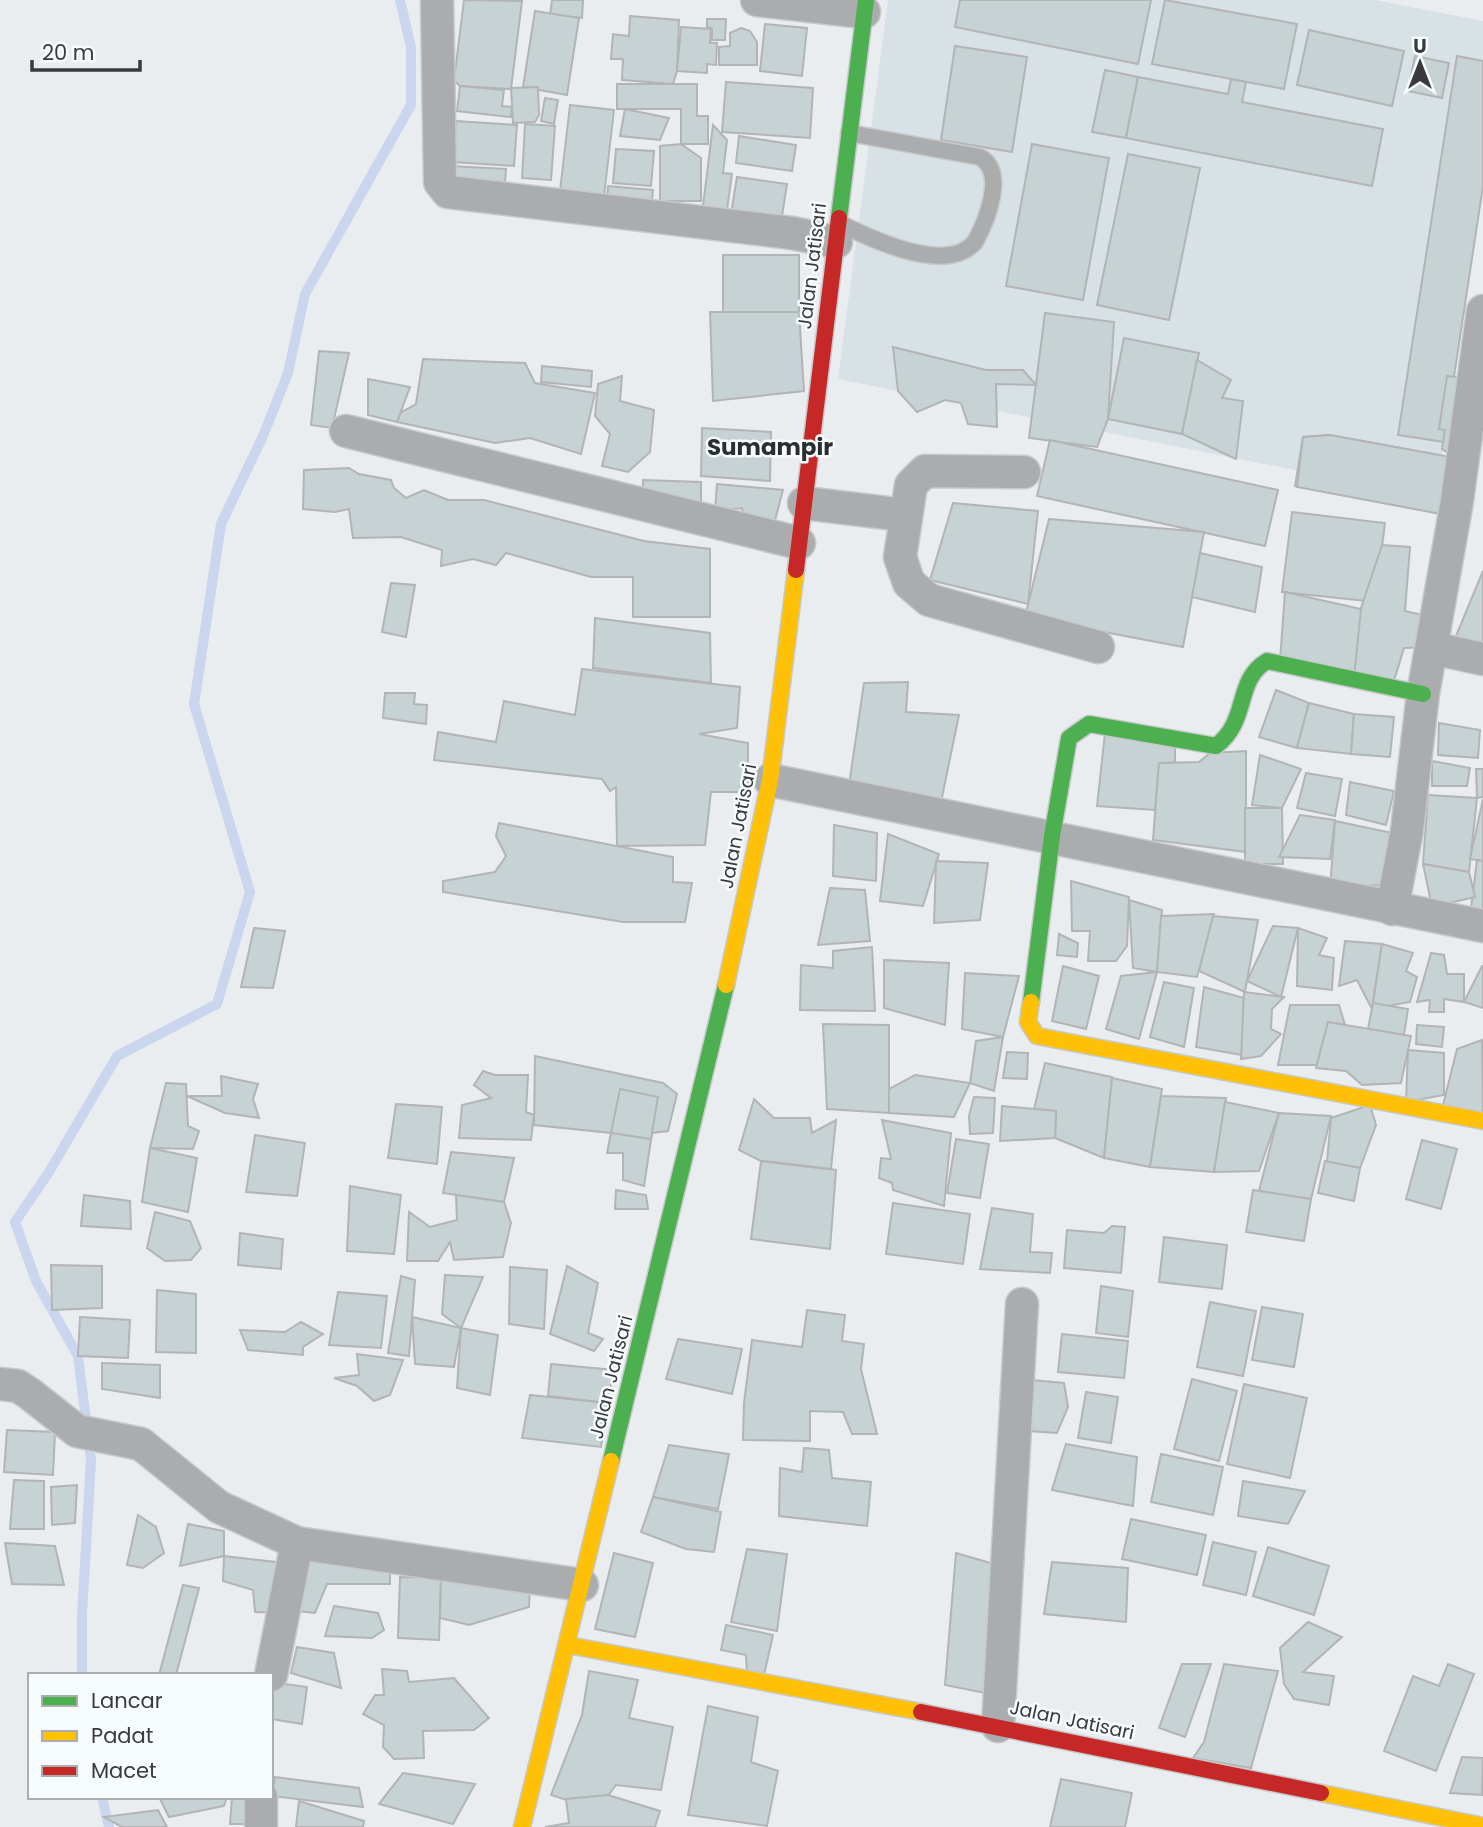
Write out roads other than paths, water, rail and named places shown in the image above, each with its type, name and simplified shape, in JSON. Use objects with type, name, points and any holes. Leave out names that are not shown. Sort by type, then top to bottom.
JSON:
[{"type":"street","points":[[437,0],[440,182],[449,192],[779,231],[837,232]]},
{"type":"street","points":[[757,0],[865,6]]},
{"type":"street","name":"Jalan Jatisari","points":[[522,1827],[716,1034],[770,780],[865,6]]},
{"type":"street","points":[[1392,909],[1407,831],[1423,694],[1432,648],[1470,503],[1483,316]]},
{"type":"street","points":[[346,431],[799,543]]},
{"type":"street","points":[[1024,472],[925,471],[911,485],[904,515],[900,557],[909,583],[929,600],[1098,647]]},
{"type":"street","points":[[804,503],[904,515]]},
{"type":"street","points":[[1432,648],[1483,659]]},
{"type":"street","points":[[1423,694],[1267,661],[1259,664],[1253,674],[1232,733],[1216,746],[1089,724],[1069,738],[1052,836],[1028,1022],[1037,1036],[1483,1121]]},
{"type":"street","points":[[770,780],[1483,926]]},
{"type":"street","points":[[998,1726],[1022,1304]]},
{"type":"street","points":[[0,1384],[18,1387],[30,1394],[77,1431],[141,1444],[219,1507],[297,1543],[582,1585]]},
{"type":"street","points":[[271,1673],[297,1543]]},
{"type":"street","name":"Jalan Jatisari","points":[[568,1645],[998,1726],[1483,1826]]},
{"type":"street","points":[[261,1799],[261,1827]]},
{"type":"lane","points":[[837,232],[905,251],[952,254],[975,242],[992,194],[993,176],[989,165],[980,157],[849,133]]},
{"type":"waterway","points":[[82,1673],[82,1615],[91,1460],[78,1356],[36,1281],[15,1222],[49,1172],[117,1056],[217,1004],[250,892],[194,704],[221,524],[263,436],[288,373],[305,294],[411,105],[411,47],[400,0]]},
{"type":"waterway","points":[[102,1799],[109,1827]]},
{"type":"district","name":"Sumampir","points":[[770,447]]}]
